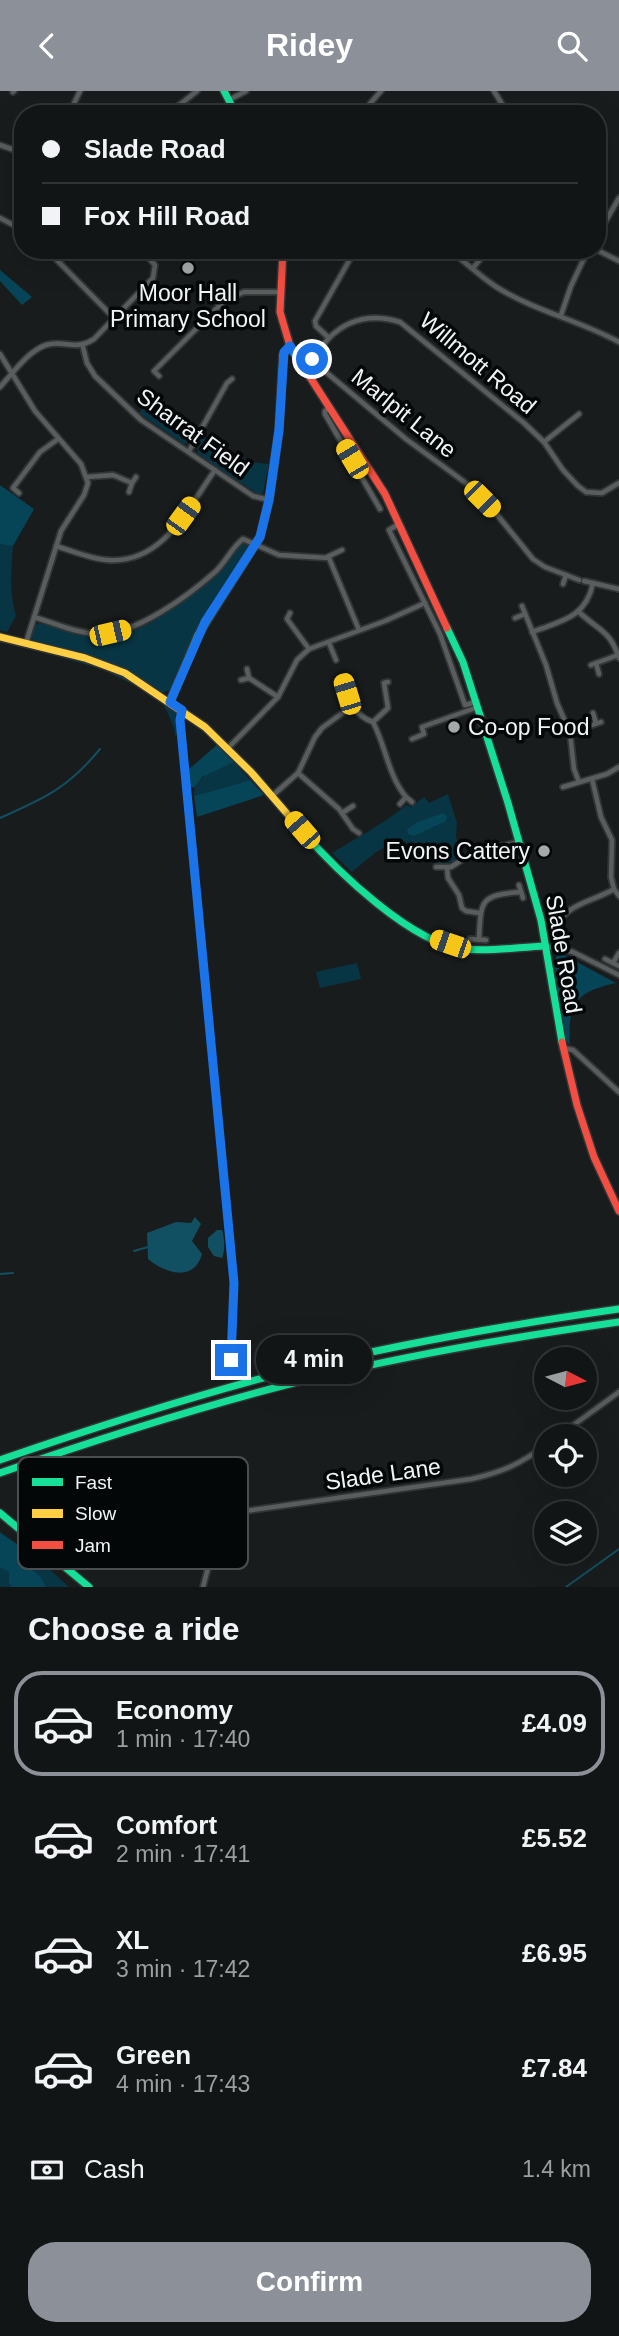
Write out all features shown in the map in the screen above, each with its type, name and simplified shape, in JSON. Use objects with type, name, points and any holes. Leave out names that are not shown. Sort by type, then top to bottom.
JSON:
[{"type":"main road","points":[[224,91],[232,105]]},
{"type":"main road","points":[[170,702],[205,622],[256,544],[263,527],[279,430],[282,355],[290,346],[282,319],[280,292],[282,259]]},
{"type":"main road","name":"Slade Road","points":[[290,346],[385,494],[450,630],[477,705],[541,920],[562,1048],[581,1119],[594,1157],[619,1211]]},
{"type":"main road","points":[[0,637],[111,667],[138,680],[182,710],[229,748],[316,847],[406,926],[463,949],[545,946]]},
{"type":"main road","points":[[0,1460],[149,1409],[320,1363],[470,1332],[619,1309]]},
{"type":"main road","points":[[44,1457],[213,1403],[328,1374],[465,1345],[619,1322]]},
{"type":"main road","points":[[0,1473],[18,1467]]},
{"type":"main road","points":[[0,1513],[18,1528]]},
{"type":"main road","points":[[67,1569],[89,1587]]},
{"type":"street","points":[[179,105],[197,91]]},
{"type":"street","points":[[229,100],[246,91]]},
{"type":"street","points":[[369,105],[381,91]]},
{"type":"street","points":[[606,221],[619,198]]},
{"type":"street","points":[[56,259],[113,317]]},
{"type":"street","points":[[0,387],[43,346],[54,344],[83,347],[94,339],[153,278],[155,265],[150,259]]},
{"type":"street","points":[[329,339],[314,321],[350,259]]},
{"type":"street","points":[[462,259],[510,295],[619,342]]},
{"type":"street","points":[[473,268],[480,259]]},
{"type":"street","points":[[561,315],[584,259]]},
{"type":"street","points":[[154,371],[225,300],[244,292],[280,292]]},
{"type":"street","name":"Willmott Road","points":[[303,366],[346,325],[379,317],[400,322],[466,373],[544,442],[563,470],[586,492],[607,492],[619,483]]},
{"type":"street","name":"Sharrat Field","points":[[83,347],[87,363],[95,376],[141,420],[253,496],[269,500]]},
{"type":"street","points":[[0,354],[35,411],[81,464],[87,477],[87,488],[61,531],[26,643]]},
{"type":"street","name":"Marlpit Lane","points":[[314,358],[327,373],[406,439],[470,486],[533,559],[566,575],[619,589]]},
{"type":"street","points":[[148,367],[159,376]]},
{"type":"street","points":[[189,451],[227,383],[232,379]]},
{"type":"street","points":[[331,407],[325,414],[380,509]]},
{"type":"street","points":[[544,442],[579,414]]},
{"type":"street","points":[[13,488],[40,452],[58,439]]},
{"type":"street","points":[[56,546],[109,560],[130,559],[148,552],[166,538],[215,470]]},
{"type":"street","points":[[87,477],[113,475],[132,483]]},
{"type":"street","points":[[129,492],[136,477]]},
{"type":"street","points":[[7,485],[19,493]]},
{"type":"street","points":[[374,499],[385,494]]},
{"type":"street","name":"Slade Road","points":[[399,524],[389,530],[440,634],[466,705],[477,705]]},
{"type":"street","points":[[34,617],[93,634],[110,633],[134,627],[151,618],[217,571],[241,540],[279,555],[327,557],[342,550]]},
{"type":"street","points":[[327,557],[359,630]]},
{"type":"street","points":[[409,570],[418,565]]},
{"type":"street","points":[[563,584],[566,575]]},
{"type":"street","points":[[532,632],[579,612],[588,600],[593,583]]},
{"type":"street","points":[[229,748],[278,697],[297,660],[309,649],[425,603]]},
{"type":"street","points":[[522,606],[570,733],[579,782]]},
{"type":"street","points":[[579,612],[609,634],[619,656],[593,664],[599,674]]},
{"type":"street","points":[[290,613],[284,619],[309,649]]},
{"type":"street","points":[[516,618],[525,614]]},
{"type":"street","points":[[440,634],[450,630]]},
{"type":"street","points":[[329,643],[336,660]]},
{"type":"street","points":[[247,669],[249,678],[278,697]]},
{"type":"street","points":[[373,722],[388,708],[386,682],[382,676]]},
{"type":"street","points":[[241,680],[249,678]]},
{"type":"street","points":[[343,680],[352,706],[365,719],[373,722],[384,745],[391,773],[412,802]]},
{"type":"street","points":[[412,739],[424,734],[422,727],[477,705]]},
{"type":"street","points":[[272,796],[298,773],[315,737],[338,714],[352,706]]},
{"type":"street","points":[[182,710],[180,720],[234,1283],[231,1360]]},
{"type":"street","points":[[570,733],[599,722],[593,713]]},
{"type":"street","points":[[563,787],[592,779],[619,767]]},
{"type":"street","points":[[298,773],[342,813],[359,833]]},
{"type":"street","points":[[592,779],[601,817],[612,839],[611,877],[619,896]]},
{"type":"street","points":[[400,804],[406,797]]},
{"type":"street","points":[[342,813],[353,806]]},
{"type":"street","points":[[612,839],[619,837]]},
{"type":"street","points":[[436,867],[447,868],[474,852],[519,842]]},
{"type":"street","points":[[447,868],[448,878],[459,895],[462,908],[479,913]]},
{"type":"street","points":[[479,939],[479,913],[485,902],[492,896],[522,895],[519,885]]},
{"type":"street","points":[[556,929],[559,920],[584,902],[614,889]]},
{"type":"street","points":[[551,916],[559,920]]},
{"type":"street","points":[[470,939],[486,940]]},
{"type":"street","points":[[545,946],[573,952],[619,975]]},
{"type":"street","points":[[605,959],[616,965],[619,953]]},
{"type":"street","points":[[562,1048],[573,1050],[619,1092]]},
{"type":"street","points":[[575,1424],[619,1392]]},
{"type":"street","name":"Slade Lane","points":[[248,1509],[471,1479],[502,1472],[534,1454]]},
{"type":"street","name":"Slade Lane","points":[[203,1587],[209,1569]]},
{"type":"shaded area","points":[[0,270],[32,297],[22,305],[0,281]]},
{"type":"shaded area","points":[[144,407],[155,414],[160,408],[196,433],[191,442],[184,444],[139,413]]},
{"type":"shaded area","points":[[202,436],[250,462],[269,464],[263,493],[258,494],[198,454],[197,445]]},
{"type":"shaded area","points":[[0,485],[34,509],[13,546],[0,544]]},
{"type":"shaded area","points":[[0,543],[13,546],[11,590],[16,616],[7,632],[0,630]]},
{"type":"shaded area","points":[[242,543],[248,545],[249,552],[201,623],[172,690],[162,692],[120,667],[37,643],[32,638],[34,626],[39,623],[92,637],[109,637],[141,627],[158,619],[201,587],[218,572]]},
{"type":"shaded area","points":[[10,643],[97,665],[130,678],[175,709],[178,734],[175,736],[164,705],[140,688],[102,669]]},
{"type":"shaded area","points":[[218,744],[234,762],[202,777],[194,788],[189,785],[188,770]]},
{"type":"shaded area","points":[[234,762],[250,780],[194,796],[202,778]]},
{"type":"shaded area","points":[[250,780],[264,795],[197,817],[194,796]]},
{"type":"shaded area","points":[[448,794],[457,823],[456,836],[461,856],[452,862],[437,864],[401,839],[376,852],[352,872],[332,853],[406,805],[411,807],[424,797],[429,803]]},
{"type":"shaded area","points":[[443,813],[447,816],[446,821],[414,836],[408,834],[407,829],[418,822]]},
{"type":"shaded area","points":[[557,955],[564,955],[616,983],[592,990],[577,1001],[570,1018],[570,1045],[564,1038],[554,964]]},
{"type":"shaded area","points":[[357,963],[361,979],[320,988],[316,972]]},
{"type":"shaded area","points":[[195,1217],[201,1224],[192,1241],[202,1254],[193,1269],[179,1273],[148,1259],[147,1233],[176,1222],[191,1223]]},
{"type":"shaded area","points":[[217,1230],[222,1230],[224,1237],[222,1258],[214,1256],[208,1247],[208,1238]]},
{"type":"shaded area","points":[[0,1532],[18,1544],[18,1569],[49,1569],[69,1587],[0,1587]]},
{"type":"shaded area","points":[[0,1533],[18,1545],[18,1569],[31,1569],[40,1576],[46,1587],[12,1587],[9,1583],[9,1572],[0,1567]]},
{"type":"waterway","points":[[0,818],[55,791],[100,749]]},
{"type":"waterway","points":[[134,1251],[148,1247]]},
{"type":"waterway","points":[[0,1274],[13,1273]]},
{"type":"waterway","points":[[566,1587],[619,1549]]},
{"type":"traffic: fast","points":[[224,91],[231,105]]},
{"type":"traffic: fast","points":[[170,702],[198,635],[260,537],[269,500],[279,430],[283,355],[290,346]]},
{"type":"traffic: fast","points":[[447,628],[463,662],[508,803],[541,920],[562,1042]]},
{"type":"traffic: fast","points":[[302,831],[376,903],[422,934],[444,944],[474,950],[545,946]]},
{"type":"traffic: fast","points":[[0,1460],[152,1410],[305,1367],[462,1334],[619,1309]]},
{"type":"traffic: fast","points":[[47,1457],[152,1423],[305,1380],[461,1347],[619,1322]]},
{"type":"traffic: fast","points":[[0,1473],[18,1467]]},
{"type":"traffic: fast","points":[[0,1513],[18,1528]]},
{"type":"traffic: fast","points":[[67,1569],[89,1587]]},
{"type":"traffic: slow","points":[[0,637],[85,658],[125,673],[205,727],[251,772],[302,831]]},
{"type":"traffic: jam","points":[[283,259],[280,312],[290,346],[385,494],[447,628]]},
{"type":"traffic: jam","points":[[562,1042],[577,1105],[594,1157],[619,1211]]},
{"type":"place","name":"Moor Hall Primary School","points":[[188,268]]},
{"type":"place","name":"Co-op Food","points":[[454,727]]},
{"type":"place","name":"Evons Cattery","points":[[544,851]]},
{"type":"route","points":[[231,1360],[234,1283],[180,720],[182,710],[170,702],[205,622],[260,537],[269,500],[279,430],[282,355],[290,346],[303,366],[312,359]]}]
